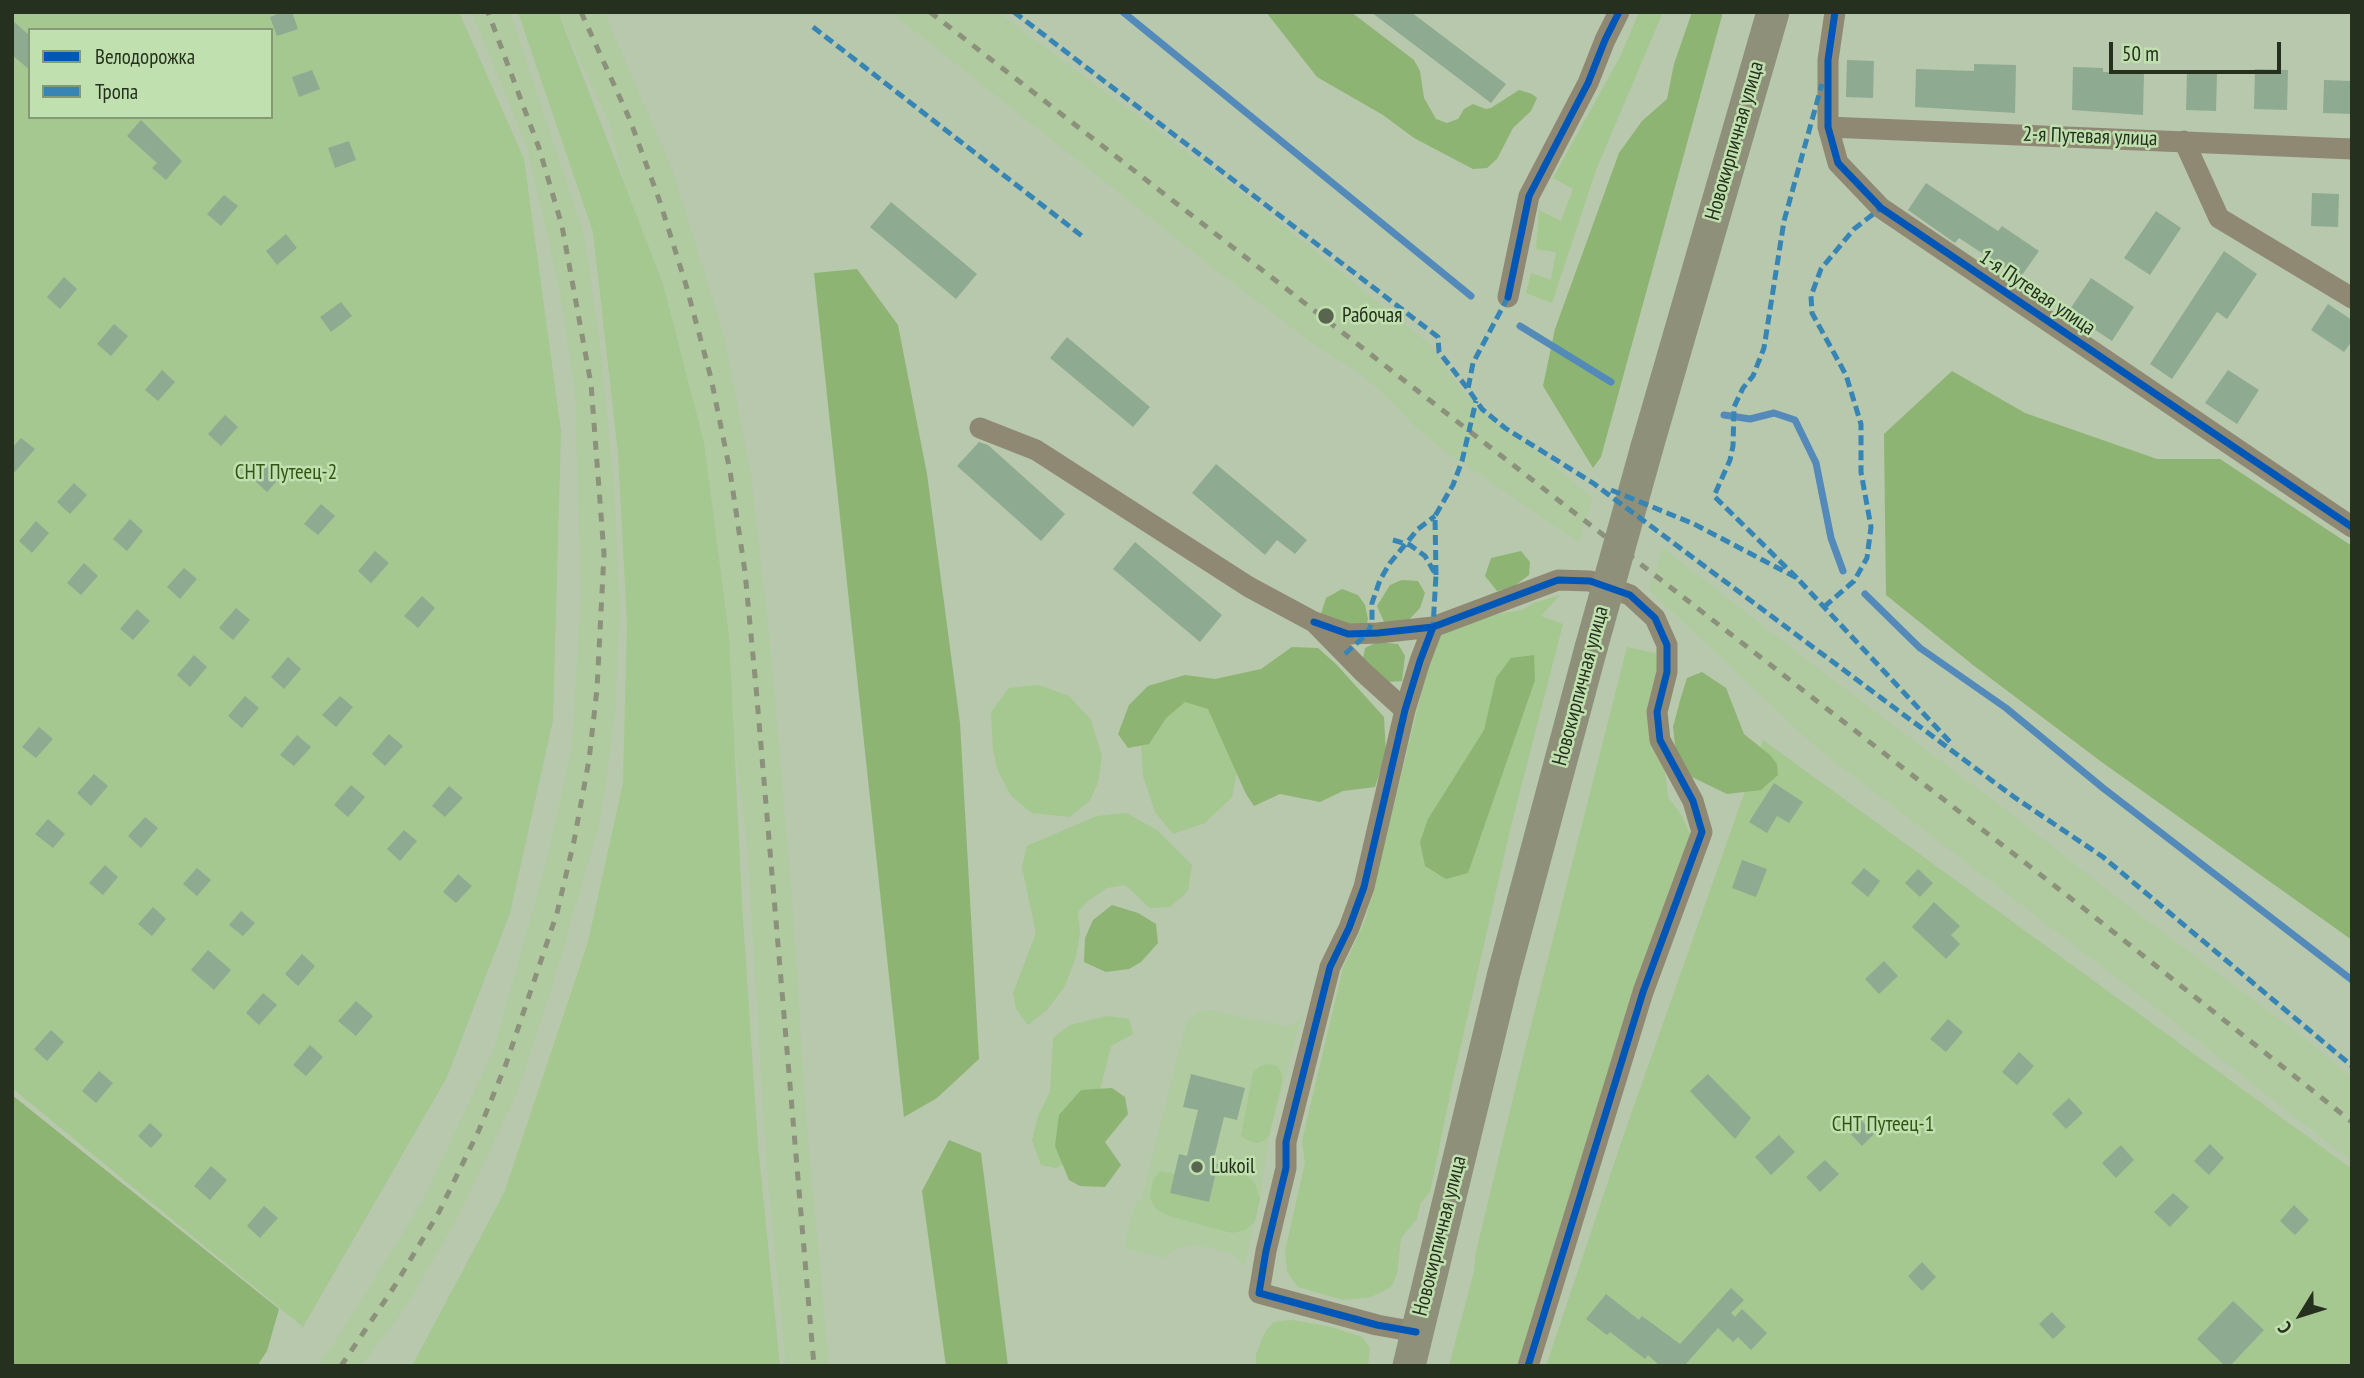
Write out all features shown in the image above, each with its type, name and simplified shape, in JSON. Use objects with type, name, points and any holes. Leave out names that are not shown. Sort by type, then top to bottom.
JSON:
[{"type":"main road","name":"Новокирпичная улица","points":[[1409,1366],[1504,973],[1591,648],[1773,12]]},
{"type":"street","points":[[1508,296],[1529,196],[1588,83],[1619,12]]},
{"type":"street","name":"1-я Путевая улица","points":[[1835,12],[1828,60],[1828,127],[1838,163],[1881,208],[2352,527]]},
{"type":"street","name":"2-я Путевая улица","points":[[1828,127],[2352,149]]},
{"type":"street","points":[[2184,141],[2219,218],[2352,298]]},
{"type":"street","points":[[980,428],[1036,450],[1249,587],[1314,622],[1348,634],[1433,627],[1558,580],[1590,581],[1630,595],[1656,618],[1667,645],[1667,672],[1657,712],[1660,740],[1693,801],[1702,832],[1643,992],[1528,1366]]},
{"type":"street","points":[[1314,622],[1405,710]]},
{"type":"street","points":[[1416,1332],[1377,1325],[1259,1293],[1286,1168],[1286,1142],[1330,967],[1349,928],[1364,887],[1405,710],[1433,627]]},
{"type":"shaded area","points":[[472,12],[510,12],[584,234],[600,345],[614,488],[620,611],[615,713],[601,817],[556,974],[518,1091],[459,1215],[404,1310],[361,1366],[317,1366],[330,1350],[422,1202],[494,1049],[547,860],[572,748],[581,593],[575,388],[558,281],[527,147]]},
{"type":"shaded area","points":[[558,12],[604,12],[672,169],[724,336],[751,475],[771,653],[793,912],[806,1117],[829,1366],[786,1366],[767,1167],[747,842],[701,481],[609,122]]},
{"type":"shaded area","points":[[891,12],[997,12],[1255,203],[1428,343],[1462,391],[1493,422],[1539,453],[1592,498],[1579,542],[1445,451],[1414,426],[1361,374],[1315,345],[1220,273]]},
{"type":"shaded area","points":[[1266,12],[1351,12],[1414,60],[1420,71],[1424,98],[1436,119],[1447,123],[1458,119],[1464,109],[1473,104],[1491,108],[1519,90],[1537,98],[1531,111],[1513,128],[1497,159],[1487,168],[1473,169],[1414,138],[1383,115],[1317,77]]},
{"type":"shaded area","points":[[1692,12],[1723,12],[1601,457],[1593,468],[1543,386],[1555,329],[1619,153],[1642,121],[1667,99],[1674,64]]},
{"type":"shaded area","points":[[857,269],[898,325],[927,474],[960,723],[979,1059],[937,1098],[904,1117],[814,273]]},
{"type":"shaded area","points":[[1952,371],[2025,413],[2157,459],[2220,459],[2352,546],[2352,940],[2103,763],[1886,595],[1884,434]]},
{"type":"shaded area","points":[[1663,548],[2120,900],[2307,1040],[2352,1078],[2352,1162],[1817,748],[1649,590]]},
{"type":"shaded area","points":[[1521,551],[1530,562],[1529,575],[1513,587],[1497,591],[1485,576],[1491,558]]},
{"type":"shaded area","points":[[1402,580],[1418,581],[1425,593],[1420,608],[1407,622],[1385,624],[1377,606],[1390,585]]},
{"type":"shaded area","points":[[1342,589],[1358,595],[1365,605],[1368,619],[1366,627],[1353,641],[1321,614],[1326,598]]},
{"type":"shaded area","points":[[1377,642],[1398,644],[1405,656],[1402,681],[1388,682],[1363,659],[1365,648]]},
{"type":"shaded area","points":[[1292,647],[1318,648],[1384,717],[1386,754],[1375,787],[1343,791],[1320,802],[1280,794],[1254,806],[1208,709],[1185,702],[1166,718],[1149,744],[1128,748],[1118,734],[1129,705],[1148,686],[1185,675],[1215,679],[1261,669]]},
{"type":"shaded area","points":[[1534,655],[1535,680],[1468,873],[1446,879],[1425,866],[1420,842],[1428,819],[1484,730],[1496,678],[1511,658]]},
{"type":"shaded area","points":[[1702,672],[1726,688],[1744,734],[1777,764],[1778,775],[1761,790],[1727,794],[1692,777],[1676,754],[1673,727],[1687,678]]},
{"type":"shaded area","points":[[1112,905],[1138,913],[1156,924],[1158,943],[1141,962],[1129,969],[1106,972],[1084,962],[1085,938],[1093,920]]},
{"type":"shaded area","points":[[1209,1010],[1287,1027],[1302,1016],[1269,1136],[1260,1199],[1244,1266],[1233,1254],[1198,1245],[1183,1246],[1168,1254],[1166,1258],[1124,1248],[1135,1204],[1142,1199],[1187,1021],[1200,1012]]},
{"type":"shaded area","points":[[1112,1088],[1125,1097],[1128,1114],[1105,1142],[1121,1165],[1105,1187],[1080,1186],[1069,1180],[1055,1146],[1059,1115],[1081,1090]]},
{"type":"shaded area","points":[[12,1095],[279,1309],[267,1351],[257,1366],[12,1366]]},
{"type":"shaded area","points":[[949,1140],[981,1153],[1008,1366],[946,1366],[922,1191]]},
{"type":"green space","name":"СНТ Путеец-2","points":[[12,12],[459,12],[524,159],[561,431],[553,720],[510,913],[447,1077],[303,1327],[12,1088]]},
{"type":"green space","points":[[518,12],[558,12],[663,284],[704,443],[729,636],[742,903],[758,1146],[780,1366],[412,1366],[504,1193],[588,942],[623,783],[627,624],[618,453],[593,232]]},
{"type":"green space","points":[[1639,12],[1663,12],[1596,170],[1552,303],[1526,293],[1531,273],[1551,280],[1556,252],[1536,249],[1539,210],[1561,221],[1573,189],[1553,178],[1621,55]]},
{"type":"green space","points":[[1560,595],[1541,616],[1563,624],[1510,830],[1430,1192],[1420,1204],[1417,1219],[1401,1238],[1397,1274],[1391,1287],[1371,1297],[1343,1300],[1298,1287],[1287,1272],[1285,1251],[1305,1163],[1302,1141],[1343,968],[1366,918],[1432,650],[1443,633],[1462,624],[1522,610],[1534,603]]},
{"type":"green space","points":[[1627,647],[1664,655],[1664,764],[1668,797],[1682,816],[1691,836],[1524,1366],[1449,1366],[1474,1271],[1476,1252],[1521,1065]]},
{"type":"green space","points":[[1039,685],[1069,696],[1091,720],[1102,756],[1098,783],[1089,802],[1069,817],[1032,813],[1011,796],[997,769],[991,712],[1009,688]]},
{"type":"green space","points":[[1167,699],[1213,704],[1238,767],[1232,797],[1205,823],[1173,834],[1155,812],[1143,776],[1141,743]]},
{"type":"green space","name":"СНТ Путеец-1","points":[[1763,740],[2352,1169],[2352,1366],[1546,1366],[1623,1137]]},
{"type":"green space","points":[[1127,813],[1158,831],[1192,865],[1188,891],[1170,907],[1150,908],[1125,885],[1107,888],[1089,900],[1078,912],[1080,933],[1076,957],[1065,986],[1047,1010],[1028,1025],[1016,1009],[1013,993],[1036,933],[1022,867],[1027,846],[1097,816]]},
{"type":"green space","points":[[1107,1016],[1129,1019],[1133,1034],[1111,1046],[1100,1090],[1070,1161],[1056,1168],[1041,1165],[1032,1140],[1038,1116],[1050,1092],[1053,1038],[1070,1025]]},
{"type":"green space","points":[[1260,1066],[1277,1066],[1282,1074],[1282,1083],[1269,1136],[1257,1143],[1241,1136],[1253,1073]]},
{"type":"green space","points":[[1218,1165],[1245,1173],[1255,1184],[1260,1199],[1255,1221],[1245,1230],[1232,1233],[1169,1216],[1157,1210],[1150,1198],[1153,1180],[1160,1171],[1175,1174],[1170,1193],[1209,1202]]},
{"type":"green space","points":[[1292,1320],[1332,1327],[1362,1337],[1370,1348],[1368,1366],[1256,1366],[1256,1354],[1265,1332],[1273,1322]]},
{"type":"building","points":[[292,12],[298,29],[277,36],[270,17]]},
{"type":"building","points":[[1371,12],[1411,12],[1506,84],[1491,103]]},
{"type":"building","points":[[12,20],[28,34],[28,68],[12,55]]},
{"type":"building","points":[[1847,60],[1874,61],[1873,98],[1846,97]]},
{"type":"building","points":[[1974,64],[2016,65],[2015,113],[1915,107],[1916,69],[1974,71]]},
{"type":"building","points":[[2073,67],[2103,68],[2103,72],[2144,73],[2143,115],[2072,110]]},
{"type":"building","points":[[2255,69],[2288,70],[2287,110],[2254,109]]},
{"type":"building","points":[[312,70],[320,89],[299,97],[292,77]]},
{"type":"building","points":[[2187,73],[2217,74],[2216,111],[2186,110]]},
{"type":"building","points":[[2324,80],[2352,81],[2352,114],[2323,113]]},
{"type":"building","points":[[141,120],[182,161],[166,180],[152,168],[157,163],[127,136]]},
{"type":"building","points":[[349,141],[356,160],[335,168],[328,148]]},
{"type":"building","points":[[1926,183],[1998,231],[2002,226],[2039,251],[2020,278],[1959,238],[1955,243],[1908,210]]},
{"type":"building","points":[[2312,193],[2339,194],[2338,227],[2311,226]]},
{"type":"building","points":[[224,195],[238,206],[221,226],[207,214]]},
{"type":"building","points":[[891,202],[977,274],[956,299],[870,227]]},
{"type":"building","points":[[2156,211],[2181,228],[2150,275],[2124,258]]},
{"type":"building","points":[[286,234],[297,248],[277,265],[266,251]]},
{"type":"building","points":[[2224,251],[2257,274],[2227,319],[2217,312],[2172,379],[2150,364]]},
{"type":"building","points":[[64,277],[77,289],[60,309],[47,297]]},
{"type":"building","points":[[2091,278],[2134,307],[2112,341],[2068,312]]},
{"type":"building","points":[[341,302],[352,316],[331,332],[320,317]]},
{"type":"building","points":[[2328,304],[2352,320],[2352,341],[2344,352],[2311,330]]},
{"type":"building","points":[[114,324],[128,336],[111,356],[97,344]]},
{"type":"building","points":[[1067,337],[1150,407],[1133,427],[1050,358]]},
{"type":"building","points":[[162,370],[175,382],[158,401],[145,390]]},
{"type":"building","points":[[2228,370],[2259,390],[2237,424],[2205,403]]},
{"type":"building","points":[[225,415],[238,427],[221,446],[208,434]]},
{"type":"building","points":[[21,438],[35,449],[12,475],[12,448]]},
{"type":"building","points":[[979,442],[988,445],[1065,514],[1041,541],[957,466]]},
{"type":"building","points":[[271,461],[284,473],[267,492],[254,480]]},
{"type":"building","points":[[1216,464],[1307,540],[1295,554],[1277,540],[1265,555],[1192,493]]},
{"type":"building","points":[[74,483],[87,495],[70,514],[57,502]]},
{"type":"building","points":[[321,504],[335,516],[318,535],[304,524]]},
{"type":"building","points":[[130,519],[143,531],[127,551],[113,539]]},
{"type":"building","points":[[36,521],[49,533],[32,553],[19,541]]},
{"type":"building","points":[[1135,542],[1222,615],[1200,642],[1113,569]]},
{"type":"building","points":[[375,551],[389,563],[371,583],[358,571]]},
{"type":"building","points":[[84,563],[98,576],[81,595],[67,583]]},
{"type":"building","points":[[184,568],[197,579],[180,599],[167,587]]},
{"type":"building","points":[[422,596],[435,608],[418,628],[404,616]]},
{"type":"building","points":[[236,608],[250,620],[233,640],[219,628]]},
{"type":"building","points":[[137,609],[150,621],[133,640],[120,629]]},
{"type":"building","points":[[194,655],[207,667],[190,687],[177,675]]},
{"type":"building","points":[[288,657],[301,669],[284,689],[271,677]]},
{"type":"building","points":[[245,696],[259,708],[242,728],[228,716]]},
{"type":"building","points":[[340,696],[353,707],[336,727],[322,715]]},
{"type":"building","points":[[39,727],[53,739],[36,758],[22,747]]},
{"type":"building","points":[[389,734],[403,746],[385,766],[372,754]]},
{"type":"building","points":[[297,735],[311,747],[294,766],[280,755]]},
{"type":"building","points":[[94,774],[108,786],[91,806],[77,793]]},
{"type":"building","points":[[1774,783],[1803,802],[1789,823],[1777,816],[1767,833],[1749,822]]},
{"type":"building","points":[[351,785],[365,797],[348,817],[334,805]]},
{"type":"building","points":[[449,786],[463,798],[445,817],[432,806]]},
{"type":"building","points":[[145,817],[158,828],[141,848],[128,836]]},
{"type":"building","points":[[48,819],[65,834],[53,848],[35,834]]},
{"type":"building","points":[[404,830],[417,841],[400,861],[387,849]]},
{"type":"building","points":[[1742,860],[1767,869],[1756,897],[1732,888]]},
{"type":"building","points":[[105,865],[118,877],[103,895],[89,883]]},
{"type":"building","points":[[197,868],[211,880],[197,896],[183,884]]},
{"type":"building","points":[[1864,868],[1880,881],[1868,897],[1851,883]]},
{"type":"building","points":[[1918,869],[1933,883],[1920,897],[1905,883]]},
{"type":"building","points":[[458,874],[472,886],[456,903],[443,892]]},
{"type":"building","points":[[1934,902],[1960,926],[1951,935],[1960,944],[1946,959],[1912,927]]},
{"type":"building","points":[[153,907],[166,919],[152,936],[138,924]]},
{"type":"building","points":[[241,911],[255,923],[243,936],[229,925]]},
{"type":"building","points":[[208,950],[231,970],[214,990],[191,970]]},
{"type":"building","points":[[302,954],[315,966],[298,986],[285,974]]},
{"type":"building","points":[[1884,961],[1898,976],[1879,994],[1865,979]]},
{"type":"building","points":[[263,993],[277,1005],[259,1025],[246,1013]]},
{"type":"building","points":[[356,1001],[373,1016],[356,1036],[338,1021]]},
{"type":"building","points":[[1948,1019],[1963,1032],[1946,1052],[1930,1039]]},
{"type":"building","points":[[51,1030],[64,1042],[47,1061],[34,1049]]},
{"type":"building","points":[[310,1045],[323,1057],[306,1076],[293,1065]]},
{"type":"building","points":[[2019,1052],[2034,1066],[2017,1085],[2002,1072]]},
{"type":"building","points":[[99,1071],[113,1083],[96,1103],[82,1091]]},
{"type":"building","points":[[1191,1074],[1245,1088],[1237,1120],[1224,1117],[1213,1162],[1218,1164],[1209,1202],[1170,1193],[1179,1154],[1187,1156],[1198,1110],[1183,1107]]},
{"type":"building","points":[[1708,1074],[1751,1118],[1735,1139],[1690,1091]]},
{"type":"building","points":[[2069,1098],[2083,1113],[2066,1129],[2052,1114]]},
{"type":"building","points":[[1858,1117],[1874,1134],[1862,1146],[1846,1129]]},
{"type":"building","points":[[150,1123],[163,1135],[151,1148],[138,1136]]},
{"type":"building","points":[[1779,1135],[1795,1152],[1771,1175],[1755,1157]]},
{"type":"building","points":[[2210,1144],[2224,1158],[2209,1175],[2194,1161]]},
{"type":"building","points":[[2121,1145],[2134,1160],[2116,1178],[2102,1163]]},
{"type":"building","points":[[1825,1160],[1839,1174],[1820,1192],[1806,1177]]},
{"type":"building","points":[[211,1166],[227,1180],[210,1200],[194,1186]]},
{"type":"building","points":[[2173,1193],[2189,1207],[2170,1227],[2154,1212]]},
{"type":"building","points":[[2294,1205],[2309,1220],[2295,1235],[2280,1221]]},
{"type":"building","points":[[264,1206],[278,1218],[260,1238],[247,1226]]},
{"type":"building","points":[[1922,1262],[1936,1277],[1922,1291],[1908,1276]]},
{"type":"building","points":[[1731,1288],[1744,1300],[1731,1313],[1735,1317],[1742,1309],[1767,1333],[1751,1350],[1738,1337],[1733,1342],[1718,1328],[1684,1366],[1660,1366],[1648,1355],[1645,1359],[1610,1332],[1607,1335],[1586,1319],[1606,1294],[1639,1320],[1642,1316],[1680,1344]]},
{"type":"building","points":[[2233,1301],[2264,1330],[2230,1366],[2225,1366],[2197,1339]]},
{"type":"building","points":[[2052,1312],[2066,1327],[2053,1339],[2039,1324]]},
{"type":"waterway","points":[[1123,12],[1471,296]]},
{"type":"waterway","points":[[1520,326],[1611,382]]},
{"type":"waterway","points":[[1724,415],[1750,419],[1774,413],[1795,420],[1816,463],[1831,538],[1843,571]]},
{"type":"waterway","points":[[1865,594],[1920,648],[2006,708],[2103,788],[2352,980]]},
{"type":"railway","points":[[341,1366],[394,1287],[439,1212],[479,1130],[506,1064],[557,913],[589,760],[597,689],[604,554],[591,384],[562,226],[539,148],[488,12]]},
{"type":"railway","points":[[581,12],[630,120],[660,202],[711,378],[730,471],[745,572],[756,687],[814,1366]]},
{"type":"railway","points":[[930,12],[2082,907],[2352,1122]]},
{"type":"marked path","points":[[1014,12],[1438,337],[1439,352],[1468,389]]},
{"type":"marked path","points":[[813,27],[1082,236]]},
{"type":"marked path","points":[[1797,578],[1714,496],[1730,460],[1734,407],[1743,388],[1753,376],[1764,348],[1784,221],[1822,84]]},
{"type":"marked path","points":[[1824,607],[1854,581],[1867,558],[1871,527],[1861,472],[1861,424],[1846,375],[1812,313],[1811,296],[1821,269],[1854,229],[1881,208]]},
{"type":"marked path","points":[[1508,297],[1473,363],[1468,389],[1482,409],[1505,428],[1593,483],[2014,797],[2103,857],[2352,1066]]},
{"type":"marked path","points":[[1436,575],[1435,516],[1453,485],[1462,461],[1476,401]]},
{"type":"marked path","points":[[1611,490],[1694,524],[1797,578],[1950,742]]},
{"type":"marked path","points":[[1345,654],[1368,633],[1372,622],[1372,603],[1380,580],[1390,563],[1418,529],[1435,516]]},
{"type":"marked path","points":[[1393,540],[1410,545],[1425,556],[1436,575],[1433,627]]},
{"type":"cycle path","points":[[1508,297],[1529,196],[1588,83],[1619,12]]},
{"type":"cycle path","points":[[1835,12],[1828,60],[1828,127],[1838,163],[1881,208],[2352,527]]},
{"type":"cycle path","points":[[1314,622],[1348,634],[1433,627],[1558,580],[1590,581],[1630,595],[1655,618],[1667,645],[1667,672],[1657,712],[1660,740],[1693,801],[1702,832],[1643,992],[1528,1366]]},
{"type":"cycle path","points":[[1416,1332],[1377,1325],[1259,1293],[1286,1168],[1286,1142],[1330,967],[1349,928],[1364,887],[1405,710],[1433,627]]},
{"type":"place","name":"Рабочая","points":[[1326,316]]},
{"type":"place","name":"Lukoil","points":[[1197,1167]]}]
